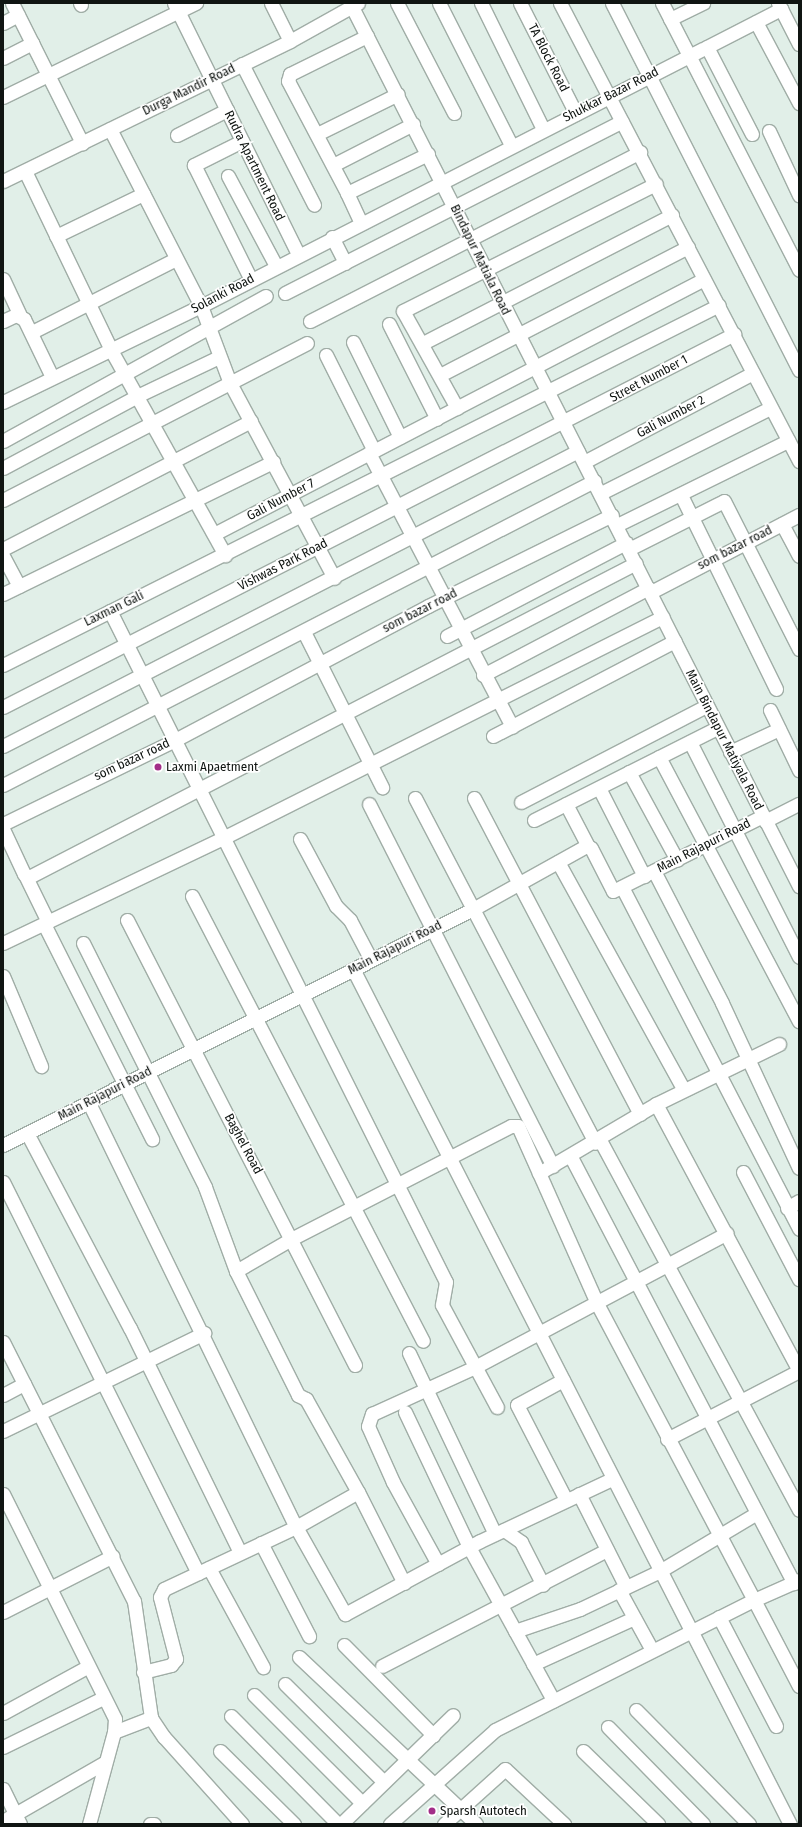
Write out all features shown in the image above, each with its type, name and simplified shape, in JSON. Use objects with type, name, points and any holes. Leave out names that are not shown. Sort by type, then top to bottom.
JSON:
[{"type":"street","points":[[3,97],[49,76],[176,7],[196,3]]},
{"type":"street","points":[[271,3],[290,41]]},
{"type":"street","points":[[397,3],[454,113]]},
{"type":"street","points":[[439,3],[511,145]]},
{"type":"street","points":[[481,3],[543,129]]},
{"type":"street","name":"TA Block Road","points":[[520,3],[576,114]]},
{"type":"street","points":[[560,3],[640,152],[704,279],[734,334],[770,408],[799,461]]},
{"type":"street","points":[[612,3],[799,370]]},
{"type":"street","points":[[662,3],[799,270]]},
{"type":"street","points":[[670,19],[701,3]]},
{"type":"street","name":"Durga Mandir Road","points":[[3,181],[211,78],[290,41],[353,4]]},
{"type":"street","name":"Bindapur Matiala Road","points":[[353,4],[367,36],[398,94],[501,303],[547,392],[584,458],[594,481],[615,520]]},
{"type":"street","points":[[779,6],[799,44]]},
{"type":"street","name":"Shukkar Bazar Road","points":[[442,182],[511,145],[576,114],[609,95],[756,22],[779,6]]},
{"type":"street","points":[[3,23],[17,7],[32,43],[82,143]]},
{"type":"street","name":"Rudra Apartment Road","points":[[176,7],[298,254]]},
{"type":"street","points":[[756,22],[799,103]]},
{"type":"street","points":[[360,223],[347,193],[288,76],[367,36]]},
{"type":"street","points":[[3,58],[32,43]]},
{"type":"street","points":[[707,47],[752,134]]},
{"type":"street","points":[[242,64],[314,205]]},
{"type":"street","points":[[317,134],[398,94]]},
{"type":"street","points":[[177,135],[226,110]]},
{"type":"street","points":[[285,293],[622,121]]},
{"type":"street","points":[[333,165],[413,124]]},
{"type":"street","points":[[110,129],[201,306],[230,383],[303,516],[334,578]]},
{"type":"street","points":[[769,131],[799,195]]},
{"type":"street","points":[[242,141],[194,165],[251,280]]},
{"type":"street","points":[[310,321],[640,152]]},
{"type":"street","points":[[347,193],[428,154]]},
{"type":"street","points":[[25,171],[111,350],[225,555]]},
{"type":"street","points":[[228,176],[276,266]]},
{"type":"street","name":"Solanki Road","points":[[3,402],[201,306],[298,254],[442,182]]},
{"type":"street","points":[[458,408],[403,311],[656,184]]},
{"type":"street","points":[[56,236],[143,194]]},
{"type":"street","points":[[422,343],[672,215]]},
{"type":"street","points":[[332,237],[345,263]]},
{"type":"street","points":[[440,375],[688,247]]},
{"type":"street","points":[[32,332],[176,259]]},
{"type":"street","points":[[3,279],[20,315],[32,332],[52,377]]},
{"type":"street","name":"Gali Number 7","points":[[214,534],[704,279]]},
{"type":"street","points":[[3,440],[124,372],[209,329],[266,296]]},
{"type":"street","name":"Laxman Gali","points":[[3,665],[381,477],[719,305]]},
{"type":"street","points":[[3,321],[20,315]]},
{"type":"street","points":[[389,324],[437,418]]},
{"type":"street","name":"Street Number 1","points":[[564,423],[734,334]]},
{"type":"street","points":[[353,342],[400,437]]},
{"type":"street","points":[[3,500],[307,343]]},
{"type":"street","points":[[326,355],[381,477],[461,629],[483,675],[512,727]]},
{"type":"street","points":[[3,468],[137,396],[219,357]]},
{"type":"street","name":"Gali Number 2","points":[[3,746],[334,578],[584,458],[753,373]]},
{"type":"street","points":[[601,493],[770,408]]},
{"type":"street","points":[[3,549],[172,460],[251,421]]},
{"type":"street","name":"Vishwas Park Road","points":[[3,707],[564,423]]},
{"type":"street","name":"som bazar road","points":[[3,824],[175,740],[444,598],[615,520],[681,495],[788,441]]},
{"type":"street","points":[[3,594],[273,462]]},
{"type":"street","points":[[3,785],[304,632],[594,481]]},
{"type":"street","points":[[681,495],[690,518],[776,690]]},
{"type":"street","points":[[448,636],[627,546],[724,501],[799,650]]},
{"type":"street","name":"som bazar road","points":[[483,675],[650,590],[711,561],[799,515]]},
{"type":"street","points":[[615,520],[650,590]]},
{"type":"street","points":[[782,524],[799,556]]},
{"type":"street","points":[[3,556],[19,586]]},
{"type":"street","points":[[26,877],[636,563]]},
{"type":"street","name":"Main Bindapur Matiyala Road","points":[[650,590],[706,706],[799,886]]},
{"type":"street","points":[[110,611],[447,1285],[442,1305],[497,1407]]},
{"type":"street","points":[[3,943],[223,838],[663,617]]},
{"type":"street","points":[[304,632],[382,787]]},
{"type":"street","points":[[493,736],[674,641]]},
{"type":"street","points":[[521,802],[706,706]]},
{"type":"street","points":[[770,710],[799,770]]},
{"type":"street","points":[[534,820],[718,728]]},
{"type":"street","points":[[730,752],[779,729]]},
{"type":"street","points":[[690,742],[799,957]]},
{"type":"street","points":[[659,757],[799,1022]]},
{"type":"street","points":[[629,772],[677,860]]},
{"type":"street","points":[[599,788],[649,874],[749,1058],[799,1168]]},
{"type":"street","points":[[415,798],[597,1142],[668,1264],[739,1400],[799,1510]]},
{"type":"street","points":[[474,798],[640,1114]]},
{"type":"street","points":[[369,804],[553,1166]]},
{"type":"street","points":[[566,804],[610,889],[622,886],[720,1073],[787,1208],[799,1229]]},
{"type":"street","name":"Main Rajapuri Road","points":[[622,886],[734,831],[799,804]]},
{"type":"street","points":[[3,830],[46,923],[127,1084],[152,1139]]},
{"type":"street","points":[[300,839],[336,906],[350,920],[371,960]]},
{"type":"street","name":"Main Rajapuri Road","points":[[3,1145],[193,1051],[473,909],[519,882],[588,846]]},
{"type":"street","points":[[558,862],[684,1090]]},
{"type":"street","points":[[192,896],[352,1208],[423,1341]]},
{"type":"street","name":"Baghel Road","points":[[127,920],[193,1051],[293,1238],[355,1365]]},
{"type":"street","points":[[83,943],[149,1072],[205,1187],[236,1271],[298,1395],[306,1400],[358,1492],[404,1583]]},
{"type":"street","points":[[353,969],[451,1157],[658,1572],[790,1824]]},
{"type":"street","points":[[3,976],[42,1066]]},
{"type":"street","points":[[539,1173],[597,1142],[656,1104],[779,1044]]},
{"type":"street","points":[[89,1103],[204,1333],[296,1527],[345,1614],[469,1547],[612,1479]]},
{"type":"street","points":[[656,1104],[727,1233],[799,1371],[739,1400],[667,1439]]},
{"type":"street","points":[[236,1271],[293,1238],[514,1124],[539,1173],[596,1301],[667,1439],[799,1686]]},
{"type":"street","points":[[27,1133],[146,1363],[240,1552]]},
{"type":"street","points":[[390,1824],[489,1734],[689,1631],[754,1600],[797,1582],[757,1513],[634,1281],[571,1157]]},
{"type":"street","points":[[742,1172],[799,1279]]},
{"type":"street","points":[[3,1182],[105,1384],[203,1571],[263,1667]]},
{"type":"street","points":[[787,1208],[799,1201]]},
{"type":"street","points":[[438,1564],[393,1482],[368,1426],[372,1414],[475,1367],[538,1331],[727,1233]]},
{"type":"street","points":[[3,1432],[39,1413],[105,1384],[204,1333]]},
{"type":"street","points":[[3,1342],[112,1556],[138,1616],[143,1672],[151,1718],[168,1743],[242,1824]]},
{"type":"street","points":[[409,1353],[499,1532],[521,1542],[543,1586]]},
{"type":"street","points":[[563,1380],[517,1405],[566,1500]]},
{"type":"street","points":[[3,1395],[24,1384]]},
{"type":"street","points":[[406,1412],[469,1547],[553,1700]]},
{"type":"street","points":[[143,1672],[174,1663],[161,1592],[240,1552],[296,1527],[358,1492]]},
{"type":"street","points":[[3,1494],[47,1588],[115,1719],[114,1732],[104,1763],[89,1824]]},
{"type":"street","points":[[579,1494],[607,1550],[634,1618],[652,1650]]},
{"type":"street","points":[[515,1631],[580,1609],[658,1572],[718,1534],[757,1513]]},
{"type":"street","points":[[260,1543],[308,1636]]},
{"type":"street","points":[[382,1666],[543,1586],[607,1550]]},
{"type":"street","points":[[3,1612],[47,1588],[112,1556]]},
{"type":"street","points":[[719,1617],[776,1726]]},
{"type":"street","points":[[533,1664],[634,1618]]},
{"type":"street","points":[[344,1645],[432,1735]]},
{"type":"street","points":[[299,1657],[435,1782],[476,1824]]},
{"type":"street","points":[[3,1712],[87,1667]]},
{"type":"street","points":[[285,1684],[384,1782]]},
{"type":"street","points":[[254,1695],[362,1803]]},
{"type":"street","points":[[3,1747],[103,1698]]},
{"type":"street","points":[[636,1710],[749,1824]]},
{"type":"street","points":[[341,1824],[453,1715]]},
{"type":"street","points":[[231,1716],[338,1824]]},
{"type":"street","points":[[114,1732],[151,1718]]},
{"type":"street","points":[[608,1727],[703,1824]]},
{"type":"street","points":[[220,1751],[294,1824]]},
{"type":"street","points":[[583,1751],[658,1824]]},
{"type":"street","points":[[3,1821],[18,1819],[104,1763]]},
{"type":"street","points":[[444,1824],[505,1769],[564,1824]]},
{"type":"street","points":[[3,1789],[18,1819]]},
{"type":"place","name":"Laxmi Apaetment","points":[[158,767]]},
{"type":"place","name":"Sparsh Autotech","points":[[432,1811]]}]
